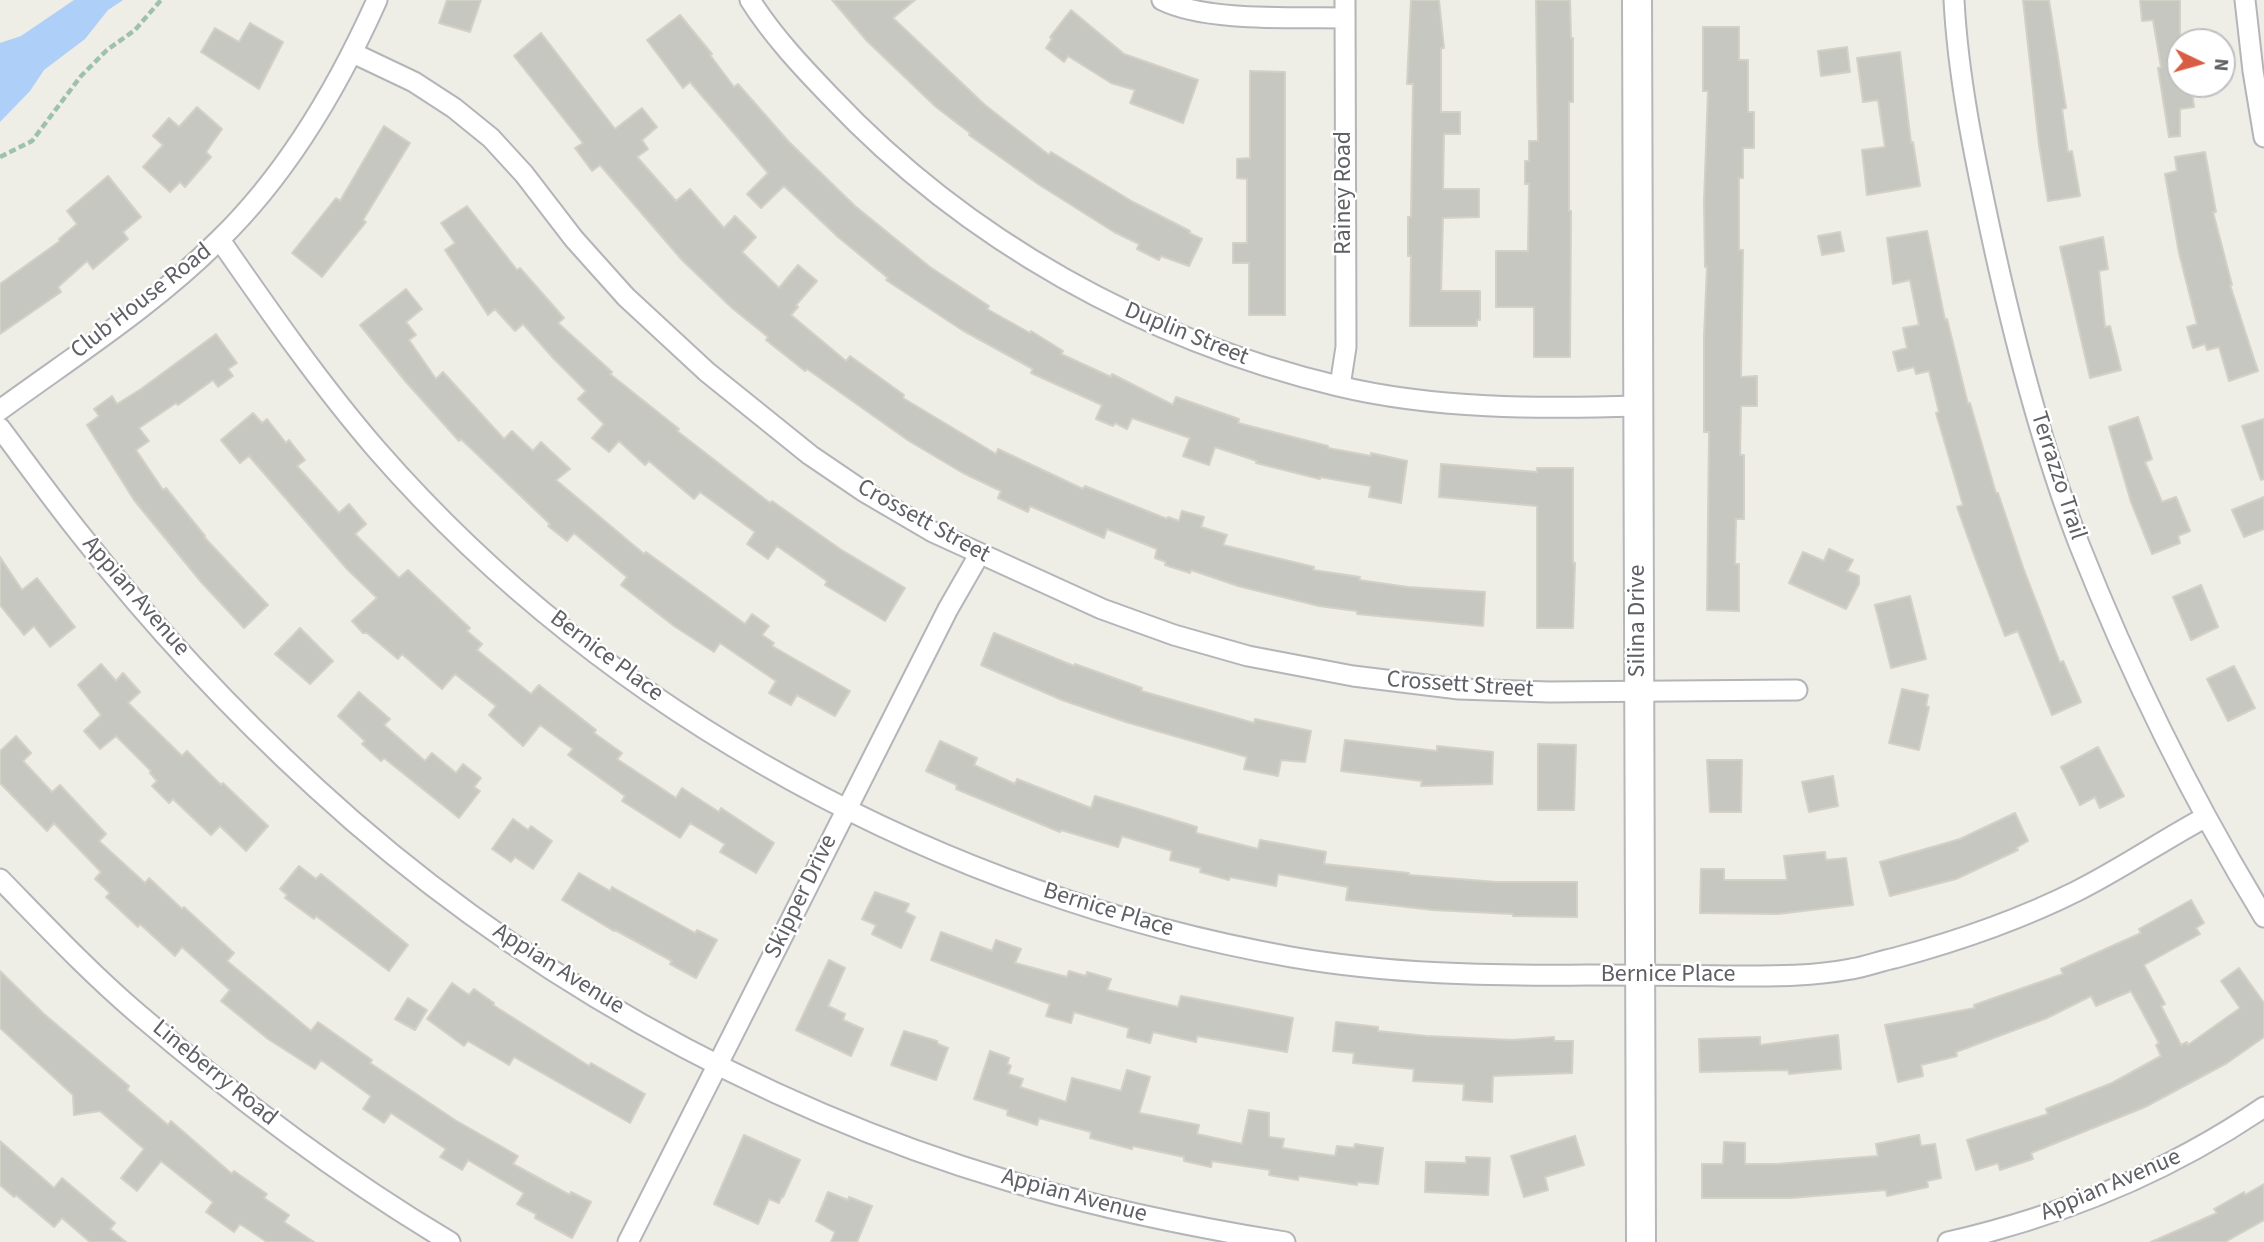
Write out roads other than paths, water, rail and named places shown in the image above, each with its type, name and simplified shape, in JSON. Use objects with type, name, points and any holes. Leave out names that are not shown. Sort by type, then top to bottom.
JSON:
[{"type":"street","name":"Club House Road","points":[[0,411],[170,284],[220,240],[282,167],[320,111],[353,53],[377,0]]},
{"type":"street","name":"Duplin Street","points":[[750,0],[810,75],[854,122],[902,166],[966,216],[1033,261],[1114,306],[1182,337],[1252,363],[1340,386],[1412,399],[1482,405],[1637,406]]},
{"type":"street","points":[[1162,0],[1206,12],[1256,17],[1345,9]]},
{"type":"street","name":"Silina Drive","points":[[1637,0],[1641,1242]]},
{"type":"street","name":"Terrazzo Trail","points":[[1954,0],[1956,34],[1974,155],[2011,328],[2036,414],[2079,542],[2127,658],[2206,817],[2264,917]]},
{"type":"street","points":[[2245,0],[2264,137]]},
{"type":"street","name":"Rainey Road","points":[[1340,386],[1346,348],[1345,9]]},
{"type":"street","name":"Crossett Street","points":[[353,53],[414,82],[454,108],[491,138],[626,297],[706,372],[810,455],[863,491],[979,555],[1102,609],[1174,635],[1248,656],[1353,676],[1459,689],[1549,692],[1797,690]]},
{"type":"street","name":"Bernice Place","points":[[220,240],[307,364],[378,452],[443,520],[514,586],[590,649],[686,717],[769,769],[846,809],[919,843],[1016,882],[1115,916],[1205,940],[1296,957],[1389,970],[1482,976],[1773,976],[1851,970],[1956,941],[2035,910],[2082,889],[2206,817]]},
{"type":"street","name":"Appian Avenue","points":[[0,428],[82,536],[156,624],[234,709],[316,789],[403,864],[487,926],[573,983],[718,1065],[793,1101],[870,1133],[1006,1181],[1109,1209],[1213,1231],[1285,1242]]},
{"type":"street","name":"Skipper Drive","points":[[628,1242],[948,609],[979,555]]},
{"type":"street","name":"Lineberry Road","points":[[0,878],[62,943],[136,1012],[248,1104],[337,1169],[450,1242]]},
{"type":"street","name":"Appian Avenue","points":[[1948,1242],[1999,1230],[2075,1206],[2135,1181],[2194,1152],[2264,1107]]},
{"type":"water","points":[[74,0],[123,0],[108,10],[85,39],[44,70],[30,91],[0,122],[0,43],[21,36]]}]
